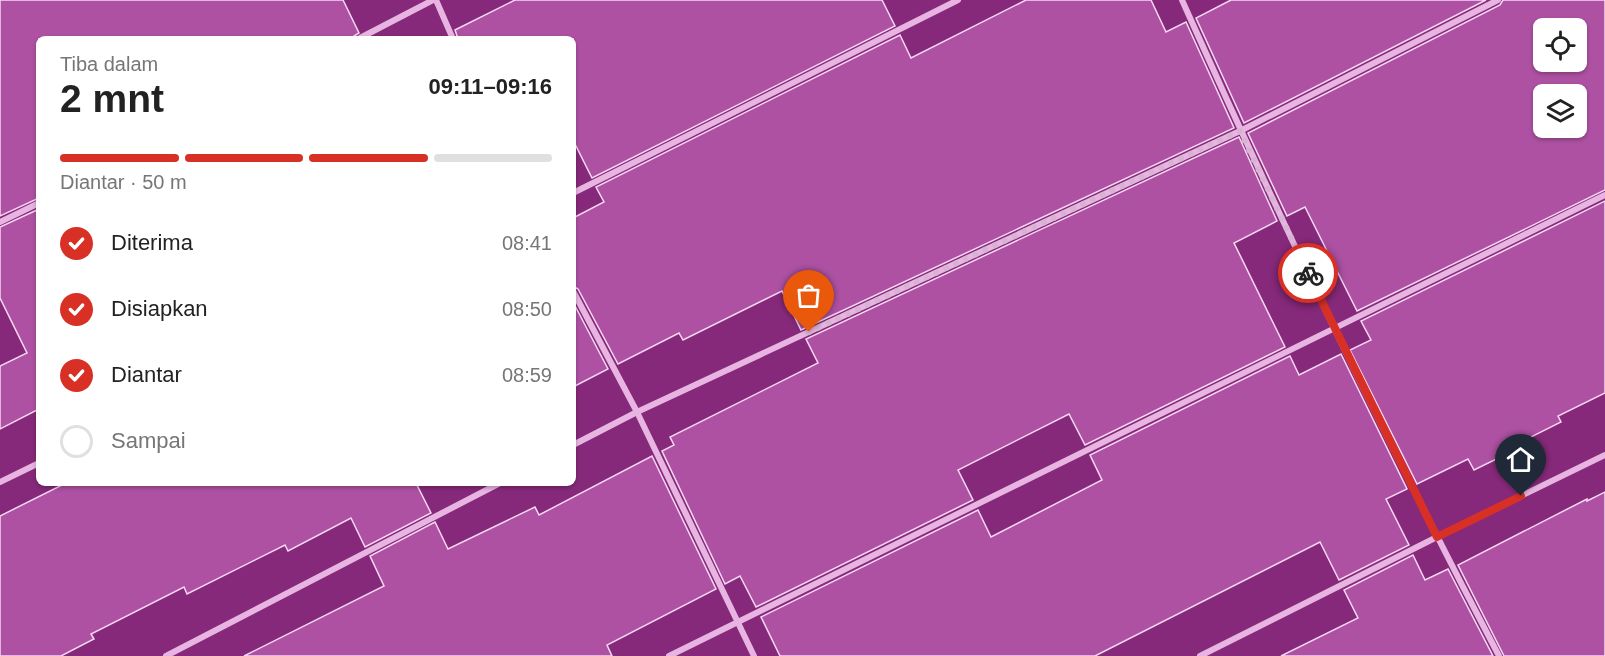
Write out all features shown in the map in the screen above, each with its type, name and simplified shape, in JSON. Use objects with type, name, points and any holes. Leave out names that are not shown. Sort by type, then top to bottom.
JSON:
[{"type":"street","points":[[364,36],[434,0],[452,36]]},
{"type":"street","points":[[576,191],[958,0]]},
{"type":"street","points":[[1182,0],[1240,131],[1334,329],[1499,656]]},
{"type":"street","points":[[576,443],[637,412],[1240,131],[1498,0]]},
{"type":"street","points":[[669,656],[1605,195]]},
{"type":"street","points":[[0,222],[36,204]]},
{"type":"street","points":[[576,297],[637,412],[753,656]]},
{"type":"street","points":[[1200,656],[1605,455]]},
{"type":"street","points":[[0,482],[36,464]]},
{"type":"street","points":[[166,656],[494,486]]},
{"type":"building","points":[[0,0],[343,0],[359,33],[354,36],[36,36],[36,199],[0,216]]},
{"type":"building","points":[[515,0],[882,0],[895,26],[592,178],[576,146],[576,36],[457,36],[455,30]]},
{"type":"building","points":[[1026,0],[1151,0],[1166,32],[1186,22],[1234,128],[801,330],[782,291],[683,340],[679,333],[618,364],[576,288],[576,216],[604,202],[596,187],[900,35],[911,58]]},
{"type":"building","points":[[1231,0],[1486,0],[1244,123],[1196,18]]},
{"type":"building","points":[[1503,0],[1605,0],[1605,190],[1357,311],[1305,207],[1287,216],[1248,133],[1500,5]]},
{"type":"building","points":[[1239,137],[1277,221],[1234,243],[1285,347],[1085,445],[1069,414],[958,470],[973,500],[756,607],[740,576],[725,584],[662,451],[674,445],[670,437],[818,363],[806,339]]},
{"type":"building","points":[[1605,201],[1605,393],[1558,416],[1561,422],[1515,445],[1517,449],[1474,470],[1468,459],[1417,484],[1350,350],[1371,340],[1361,321]]},
{"type":"building","points":[[36,210],[36,411],[0,429],[0,366],[27,353],[0,298],[0,227]]},
{"type":"building","points":[[576,308],[608,369],[576,385]]},
{"type":"building","points":[[1341,354],[1407,489],[1386,499],[1409,545],[1339,580],[1320,542],[1095,656],[780,656],[761,617],[978,510],[991,537],[1102,480],[1090,455],[1290,356],[1299,375]]},
{"type":"building","points":[[652,456],[716,589],[607,645],[612,656],[244,656],[384,586],[370,556],[435,522],[448,549],[535,507],[539,515]]},
{"type":"building","points":[[60,486],[418,486],[431,513],[365,547],[351,518],[288,551],[285,545],[187,594],[184,587],[91,634],[94,639],[61,656],[0,656],[0,516]]},
{"type":"building","points":[[1605,492],[1605,656],[1504,656],[1458,565]]},
{"type":"building","points":[[1413,555],[1425,580],[1448,569],[1493,656],[1281,656],[1358,618],[1344,590]]},
{"type":"way so far","points":[[809,332],[1240,131],[1308,273]]},
{"type":"route","points":[[1308,273],[1437,537],[1521,496]]}]
